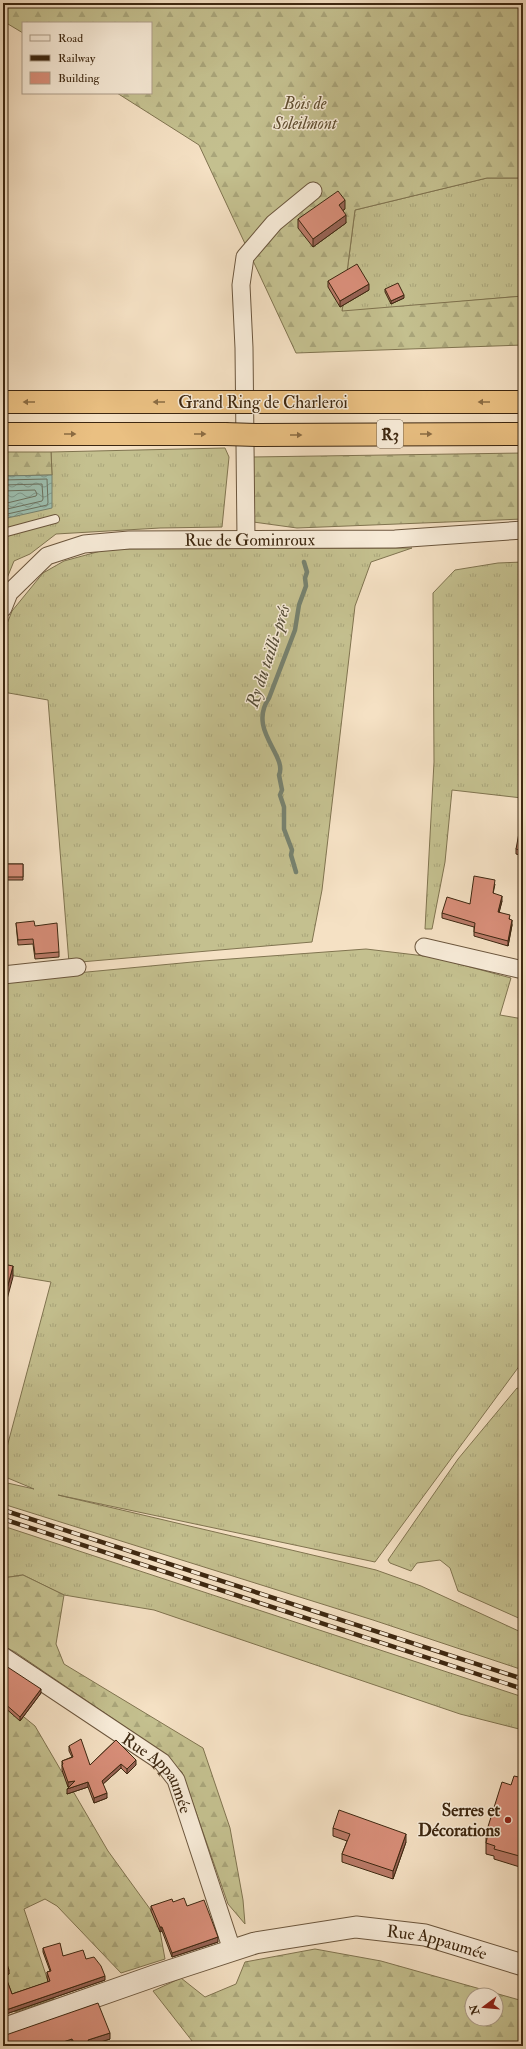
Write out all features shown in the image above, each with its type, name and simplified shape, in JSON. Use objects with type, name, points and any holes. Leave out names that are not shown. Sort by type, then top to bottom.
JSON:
[{"type":"highway","name":"Grand Ring de Charleroi","points":[[3,402],[523,402]]},
{"type":"highway","name":"Grand Ring de Charleroi","points":[[3,434],[523,434]]},
{"type":"street","points":[[246,539],[244,341],[241,285],[245,257],[274,223],[314,191]]},
{"type":"street","name":"Rue de Gominroux","points":[[5,597],[48,556],[84,544],[129,540],[395,539],[523,530]]},
{"type":"street","points":[[424,947],[523,970]]},
{"type":"street","points":[[3,975],[77,967]]},
{"type":"street","name":"Rue Appaumée","points":[[3,1656],[162,1762],[176,1780],[232,1950]]},
{"type":"street","name":"Rue Appaumée","points":[[3,2028],[232,1950],[261,1942],[356,1927],[425,1935],[523,1965]]},
{"type":"lane","points":[[3,533],[55,519]]},
{"type":"green space","name":"Bois de Soleilmont","points":[[3,3],[523,3],[523,178],[487,178],[355,210],[342,311],[523,296],[523,345],[296,353],[199,145],[119,94],[152,94],[152,22],[22,22],[22,32],[3,21]]},
{"type":"green space","points":[[487,178],[523,178],[523,296],[342,312],[355,210]]},
{"type":"green space","points":[[225,448],[229,457],[222,527],[160,528],[56,534],[30,554],[14,561],[3,588],[3,476],[52,475],[51,452]]},
{"type":"green space","points":[[3,452],[51,452],[52,475],[3,476]]},
{"type":"green space","points":[[523,453],[523,519],[297,528],[246,521],[251,457]]},
{"type":"green space","points":[[412,548],[371,562],[355,606],[322,890],[312,942],[69,963],[48,700],[3,692],[3,634],[12,611],[43,573],[64,561],[108,549]]},
{"type":"green space","points":[[523,562],[523,836],[519,835],[522,798],[452,790],[445,862],[432,929],[425,929],[434,762],[433,593],[455,570],[498,563]]},
{"type":"green space","points":[[366,949],[433,957],[511,978],[500,1015],[523,1019],[523,1361],[375,1562],[58,1495],[376,1570],[421,1586],[523,1633],[523,1670],[373,1620],[3,1504],[3,1482],[34,1489],[3,1476],[3,1462],[51,1282],[3,1274],[3,980],[203,961]]},
{"type":"green space","points":[[517,1388],[523,1390],[523,1620],[458,1591],[450,1568],[440,1560],[417,1563],[411,1571],[390,1563],[388,1560],[458,1459]]},
{"type":"green space","points":[[3,1526],[523,1697],[523,1730],[460,1714],[154,1610],[64,1595],[23,1575],[3,1578]]},
{"type":"green space","points":[[23,1575],[64,1595],[56,1644],[64,1664],[203,1748],[230,1828],[243,1900],[245,1924],[228,1904],[182,1772],[159,1750],[15,1652],[3,1646],[3,1578]]},
{"type":"green space","points":[[3,1700],[35,1726],[108,1851],[158,1920],[165,1959],[121,1973],[57,1906],[45,1899],[24,1909],[54,1999],[15,2012],[3,1983]]},
{"type":"green space","points":[[315,1949],[381,1961],[473,1987],[464,1987],[464,2027],[504,2027],[504,1996],[523,2001],[523,2046],[196,2046],[153,1991],[181,1978],[205,1997],[236,1984],[245,1962]]},
{"type":"water","points":[[52,475],[52,508],[3,519],[3,476]]},
{"type":"building","points":[[338,191],[345,200],[339,205],[346,215],[313,239],[298,219]]},
{"type":"building","points":[[357,264],[369,284],[340,301],[328,281]]},
{"type":"building","points":[[398,283],[404,295],[391,301],[385,289]]},
{"type":"building","points":[[519,833],[523,834],[523,851],[516,849]]},
{"type":"building","points":[[3,864],[23,864],[23,877],[3,877]]},
{"type":"building","points":[[474,876],[495,880],[493,893],[502,896],[498,912],[510,915],[509,919],[512,920],[508,941],[474,932],[475,923],[442,913],[447,897],[470,904]]},
{"type":"building","points":[[34,921],[35,926],[57,923],[59,952],[35,954],[33,939],[18,940],[16,923]]},
{"type":"building","points":[[3,1264],[13,1266],[3,1304]]},
{"type":"building","points":[[6,1666],[41,1689],[20,1717],[3,1702],[3,1670]]},
{"type":"building","points":[[81,1739],[90,1765],[116,1740],[136,1760],[127,1769],[121,1764],[102,1781],[107,1793],[94,1798],[88,1782],[67,1789],[75,1781],[68,1782],[62,1761],[73,1757],[69,1746]]},
{"type":"building","name":"Serres et Décorations","points":[[514,1776],[523,1778],[523,1857],[494,1849],[495,1846],[486,1843],[488,1834],[486,1833],[502,1782],[511,1785]]},
{"type":"building","points":[[339,1810],[406,1834],[393,1871],[342,1854],[350,1834],[333,1828]]},
{"type":"building","points":[[184,1898],[187,1906],[204,1900],[218,1937],[172,1953],[162,1927],[160,1927],[151,1906],[172,1899],[173,1902]]},
{"type":"building","points":[[60,1943],[63,1956],[83,1950],[86,1959],[94,1957],[101,1966],[105,1976],[3,2011],[3,1958],[5,1958],[9,1970],[4,1972],[12,1994],[50,1981],[47,1972],[51,1971],[43,1948]]},
{"type":"building","points":[[98,2003],[110,2033],[88,2040],[90,2046],[76,2046],[72,2039],[51,2046],[3,2046],[3,2036]]},
{"type":"waterway","name":"Ry du tailli-prés","points":[[296,872],[291,855],[292,850],[284,829],[284,807],[280,795],[282,790],[279,775],[280,768],[278,759],[265,731],[263,710],[295,630],[299,605],[306,586],[305,578],[307,572],[304,562]]},
{"type":"railway","points":[[3,1510],[523,1679]]},
{"type":"railway","points":[[3,1519],[523,1689]]},
{"type":"place","name":"Serres et Décorations","points":[[508,1820]]}]
